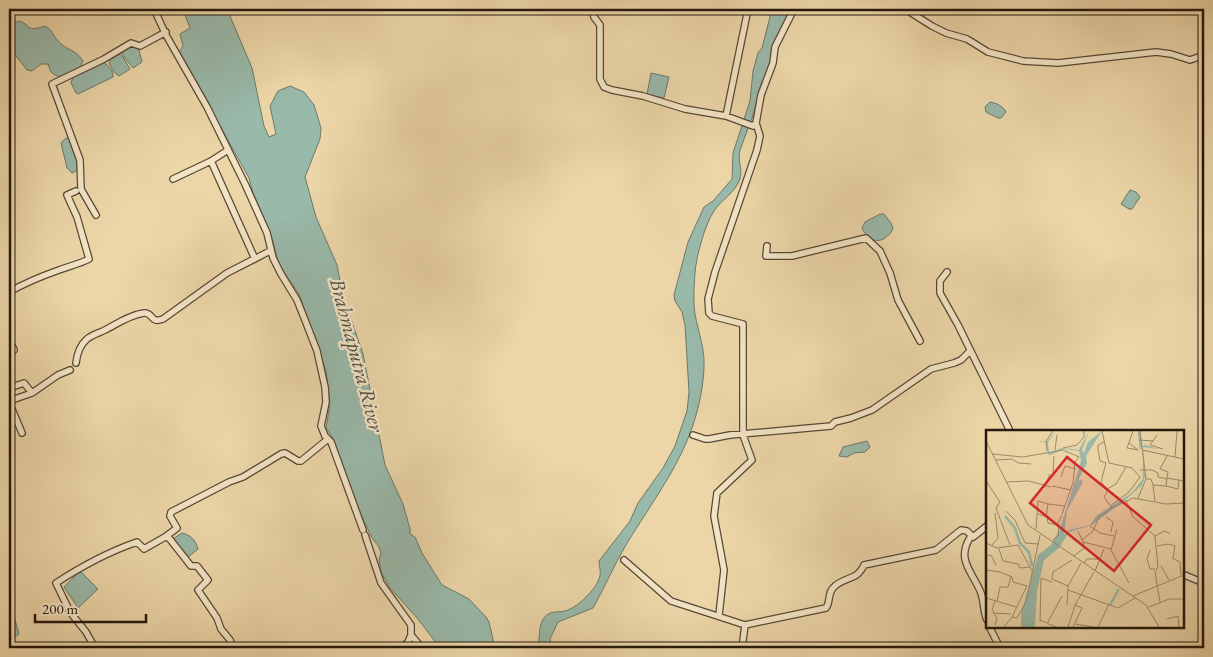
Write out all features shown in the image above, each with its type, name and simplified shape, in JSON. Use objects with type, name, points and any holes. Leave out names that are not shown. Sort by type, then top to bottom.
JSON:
[{"type":"street","points":[[154,9],[207,107],[267,233],[270,251],[297,300],[316,351],[325,387],[326,402],[321,426],[334,449],[381,582],[411,625],[411,635],[408,642],[401,648]]},
{"type":"street","points":[[592,9],[594,17],[600,25],[600,79],[604,87],[644,96],[685,109],[726,116],[740,122],[755,124]]},
{"type":"street","points":[[726,116],[748,9]]},
{"type":"street","points":[[719,615],[724,570],[714,516],[717,493],[752,460],[743,435],[743,324],[712,316],[709,313],[708,298],[715,272],[757,150],[760,136],[755,124],[761,95],[773,64],[778,38],[794,9]]},
{"type":"street","points":[[905,9],[946,33],[967,38],[988,52],[1023,60],[1058,63],[1156,52],[1190,60],[1204,55]]},
{"type":"street","points":[[96,215],[81,189],[80,160],[52,84],[104,59],[131,43],[140,46],[166,32]]},
{"type":"street","points":[[173,178],[211,161],[228,150]]},
{"type":"street","points":[[211,161],[255,259]]},
{"type":"street","points":[[9,292],[89,259],[78,217],[67,195],[76,191]]},
{"type":"street","points":[[767,246],[766,256],[792,256],[866,238],[880,250],[890,273],[898,300],[920,341]]},
{"type":"street","points":[[76,363],[78,351],[87,338],[127,318],[144,313],[149,314],[157,321],[163,319],[227,273],[270,251]]},
{"type":"street","points":[[947,272],[940,280],[940,292],[1010,430]]},
{"type":"street","points":[[9,339],[14,350],[9,354]]},
{"type":"street","points":[[693,435],[705,439],[831,426],[835,422],[872,410],[931,369],[961,360],[970,351]]},
{"type":"street","points":[[22,433],[9,402],[32,393],[58,375],[70,370]]},
{"type":"street","points":[[9,388],[24,383],[32,393]]},
{"type":"street","points":[[94,648],[86,632],[70,612],[56,583],[85,564],[114,550],[137,542],[144,549],[161,538],[166,537],[177,528],[170,516],[170,512],[243,477],[281,454],[285,453],[302,461],[328,439]]},
{"type":"street","points":[[986,527],[973,537],[971,536],[966,543],[964,552],[968,569],[982,595],[986,615]]},
{"type":"street","points":[[624,560],[671,601],[745,625],[826,608],[829,604],[830,592],[834,587],[857,576],[862,571],[864,565],[936,550],[961,530],[965,530],[971,536]]},
{"type":"street","points":[[166,537],[169,538],[191,566],[197,566],[208,580],[198,590],[217,618],[221,629],[230,640],[233,648]]},
{"type":"street","points":[[1183,574],[1204,583]]},
{"type":"street","points":[[742,648],[745,625]]},
{"type":"street","points":[[990,627],[1000,648]]},
{"type":"street","points":[[411,635],[422,648]]},
{"type":"water","name":"Brahmaputra River","points":[[183,9],[227,9],[252,68],[264,126],[269,137],[276,134],[270,106],[278,91],[290,86],[304,92],[314,105],[321,128],[320,139],[305,177],[316,217],[337,265],[343,296],[363,354],[385,465],[403,504],[410,534],[415,537],[422,553],[442,585],[469,599],[486,617],[495,648],[440,648],[418,619],[390,588],[381,572],[379,559],[381,553],[379,547],[372,538],[357,506],[334,440],[326,428],[330,404],[326,371],[299,294],[279,265],[271,235],[253,193],[249,178],[179,52],[183,46],[180,34],[190,28]]},
{"type":"water","points":[[772,9],[790,9],[773,49],[768,70],[760,87],[753,115],[740,150],[740,179],[711,217],[704,232],[697,258],[694,304],[703,353],[704,372],[699,404],[690,433],[675,466],[617,560],[593,608],[558,622],[550,639],[552,648],[538,648],[541,625],[546,615],[570,609],[586,597],[595,587],[600,576],[599,561],[630,521],[638,503],[663,468],[675,446],[687,411],[689,392],[685,325],[682,312],[675,301],[674,295],[688,242],[704,207],[713,201],[732,179],[733,153],[750,101],[753,71],[758,53],[762,48]]},
{"type":"water","points":[[18,21],[34,29],[47,27],[61,44],[80,57],[83,61],[79,68],[74,73],[62,77],[56,76],[51,72],[48,64],[41,64],[32,71],[27,70],[9,47],[9,27]]},
{"type":"water","points":[[133,45],[139,50],[142,62],[133,68],[122,54],[123,51]]},
{"type":"water","points":[[118,53],[123,57],[130,69],[119,76],[114,72],[109,63],[112,57]]},
{"type":"water","points":[[103,63],[113,73],[113,77],[78,94],[76,93],[71,83],[73,77]]},
{"type":"water","points":[[651,73],[669,77],[664,98],[647,94]]},
{"type":"water","points":[[990,102],[999,105],[1005,110],[1006,112],[1001,118],[986,112],[985,107]]},
{"type":"water","points":[[66,138],[69,139],[79,165],[76,171],[72,173],[67,168],[61,143]]},
{"type":"water","points":[[1130,190],[1136,192],[1140,197],[1132,209],[1121,204]]},
{"type":"water","points":[[880,214],[884,214],[893,229],[885,238],[873,240],[862,228],[865,222]]},
{"type":"water","points":[[867,441],[870,447],[865,452],[854,453],[847,457],[839,456],[843,447]]},
{"type":"water","points":[[182,533],[193,539],[198,549],[188,557],[173,539]]},
{"type":"water","points":[[80,571],[98,589],[78,608],[64,587]]},
{"type":"water","points":[[12,609],[19,634],[9,641],[9,611]]}]
